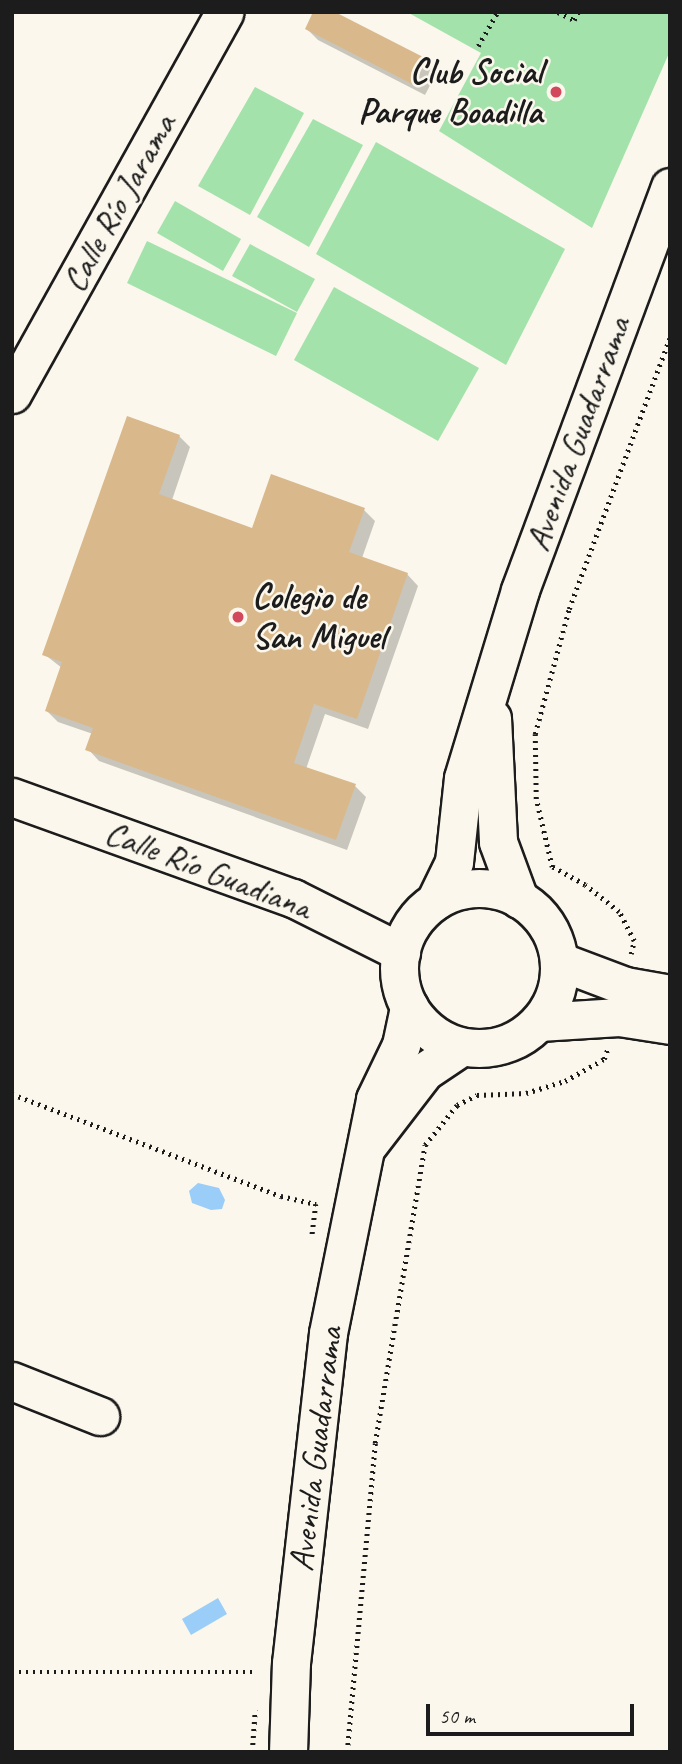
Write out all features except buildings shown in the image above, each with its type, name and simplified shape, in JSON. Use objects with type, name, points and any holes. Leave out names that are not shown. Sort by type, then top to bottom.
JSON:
[{"type":"street","name":"Calle Río Jarama","points":[[12,394],[225,12]]},
{"type":"street","name":"Avenida Guadarrama","points":[[435,901],[454,862],[463,778],[520,590],[670,187]]},
{"type":"street","name":"Avenida Guadarrama","points":[[492,682],[492,788],[498,842],[519,899]]},
{"type":"street","name":"Calle Río Guadiana","points":[[12,797],[293,898],[401,952]]},
{"type":"street","points":[[539,1022],[558,983],[559,961],[553,936],[539,915],[519,899],[477,888],[435,901],[419,915],[401,952],[402,990],[409,1007],[440,1038],[461,1046],[504,1045],[539,1022],[622,1001],[670,994]]},
{"type":"street","points":[[559,961],[622,1001],[670,1025]]},
{"type":"street","name":"Avenida Guadarrama","points":[[288,1752],[291,1663],[328,1333],[365,1148],[392,1097],[409,1007]]},
{"type":"street","name":"Avenida Guadarrama","points":[[392,1097],[461,1046]]},
{"type":"street","points":[[12,1381],[100,1416]]},
{"type":"path","points":[[478,46],[498,12]]},
{"type":"path","points":[[558,12],[574,20],[578,12]]},
{"type":"path","points":[[347,1752],[375,1443],[425,1145],[457,1105],[477,1095],[526,1093],[565,1081],[604,1059],[622,1001],[634,941],[619,912],[585,885],[552,867],[536,799],[535,734],[569,609],[670,338]]},
{"type":"path","points":[[12,1094],[281,1196],[317,1204],[311,1246]]},
{"type":"path","points":[[256,1685],[258,1658]]},
{"type":"path","points":[[12,1672],[257,1672]]},
{"type":"path","points":[[252,1752],[255,1699]]},
{"type":"green space","name":"Club Social Parque Boadilla","points":[[407,12],[670,12],[670,51],[592,228],[439,131],[481,53]]},
{"type":"green space","points":[[255,87],[304,113],[250,215],[198,186]]},
{"type":"green space","points":[[313,119],[363,145],[309,247],[257,217]]},
{"type":"green space","points":[[376,142],[565,249],[506,365],[316,254]]},
{"type":"green space","points":[[175,201],[241,239],[223,271],[157,233]]},
{"type":"green space","points":[[147,241],[297,313],[276,356],[127,283]]},
{"type":"green space","points":[[250,244],[315,279],[297,312],[232,276]]},
{"type":"green space","points":[[334,287],[479,368],[438,441],[294,360]]},
{"type":"water","points":[[198,1183],[219,1188],[225,1200],[222,1209],[211,1210],[192,1203],[189,1191]]},
{"type":"water","points":[[218,1598],[227,1614],[191,1635],[182,1619]]},
{"type":"place","name":"Club Social Parque Boadilla","points":[[556,92]]},
{"type":"place","name":"Colegio de San Miguel","points":[[238,617]]}]
